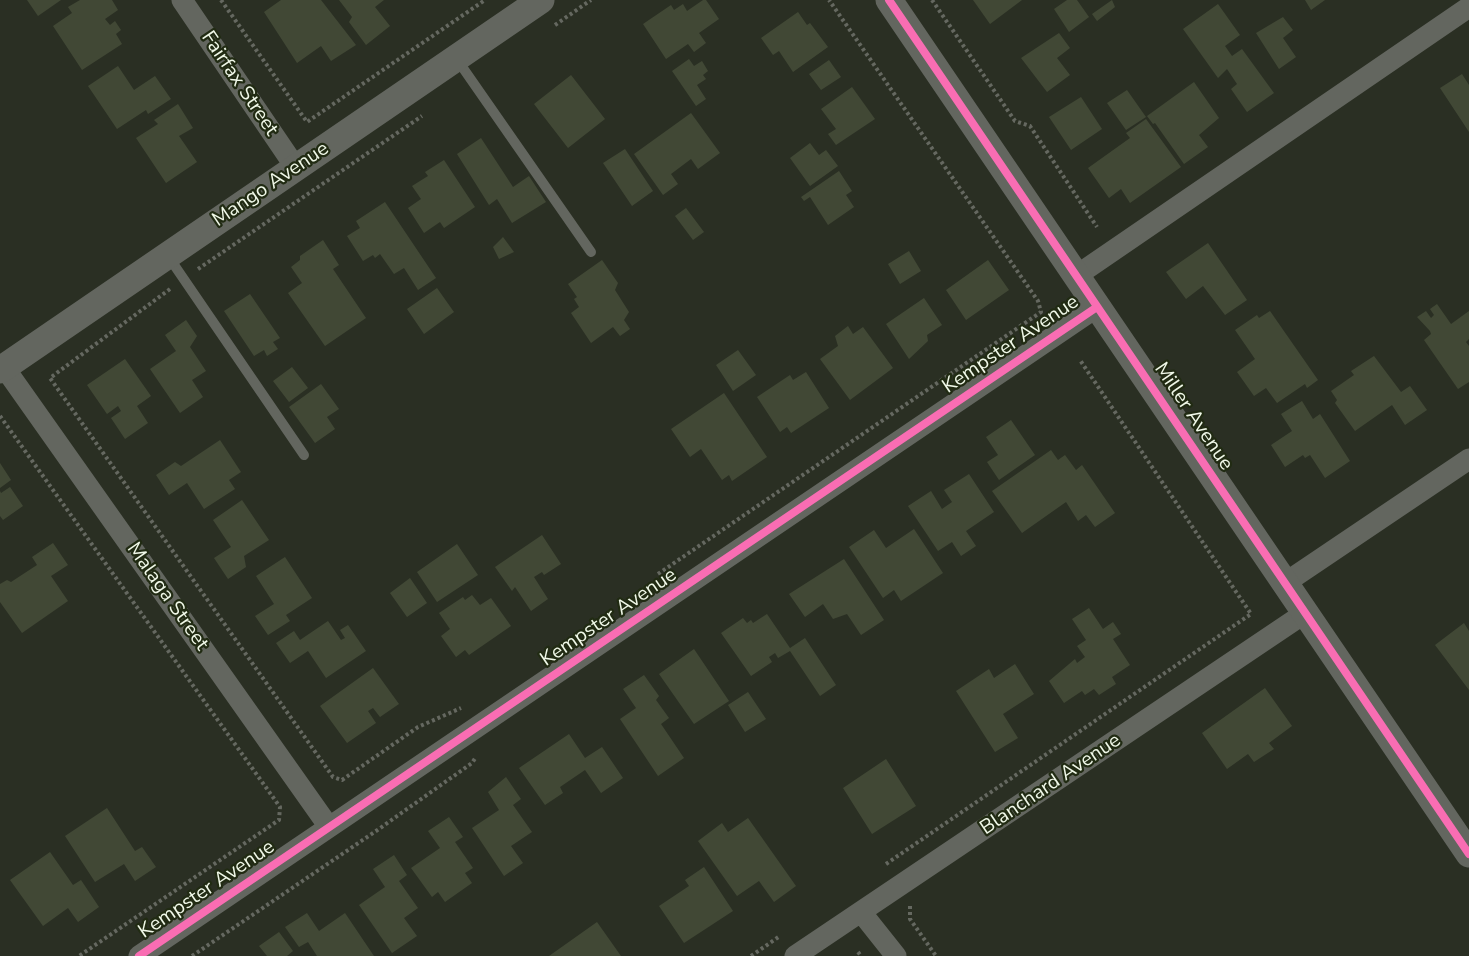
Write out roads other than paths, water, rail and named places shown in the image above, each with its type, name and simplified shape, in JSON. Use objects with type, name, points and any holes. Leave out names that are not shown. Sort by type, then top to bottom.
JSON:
[{"type":"street","name":"Fairfax Street","points":[[182,0],[296,168]]},
{"type":"street","name":"Mango Avenue","points":[[2,368],[541,0]]},
{"type":"street","name":"Miller Avenue","points":[[889,0],[1469,854]]},
{"type":"street","name":"Kempster Avenue","points":[[1076,276],[1469,7]]},
{"type":"street","name":"Kempster Avenue","points":[[139,956],[1097,307]]},
{"type":"street","name":"Malaga Street","points":[[2,368],[329,826]]},
{"type":"street","points":[[1285,583],[1469,459]]},
{"type":"street","name":"Blanchard Avenue","points":[[795,956],[1305,613]]},
{"type":"street","points":[[861,912],[896,956]]},
{"type":"lane","points":[[456,58],[591,252]]},
{"type":"lane","points":[[167,255],[304,455]]}]
